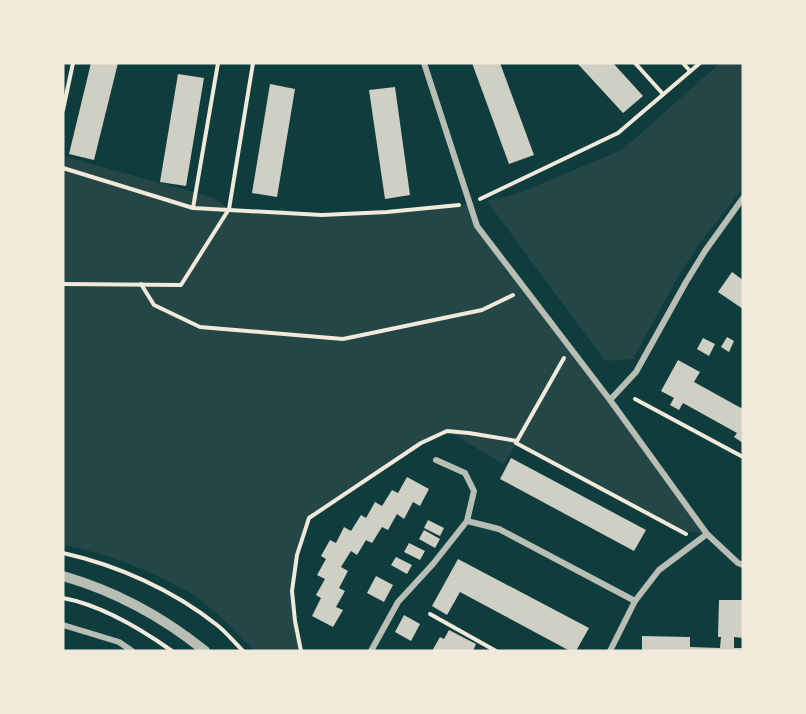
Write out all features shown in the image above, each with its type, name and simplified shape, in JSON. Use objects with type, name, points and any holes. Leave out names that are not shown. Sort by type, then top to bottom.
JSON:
[{"type":"street","points":[[424,63],[477,226],[610,400],[707,534],[738,564],[743,565]]},
{"type":"street","points":[[610,400],[636,372],[705,251],[743,198]]},
{"type":"street","points":[[371,651],[398,602],[433,564],[467,521],[474,490],[465,473],[436,459]]},
{"type":"street","points":[[467,521],[499,529],[635,601]]},
{"type":"street","points":[[610,651],[635,601],[659,570],[707,534]]},
{"type":"street","points":[[63,576],[90,584],[142,607],[206,651]]},
{"type":"street","points":[[63,625],[119,642],[132,651]]},
{"type":"path","points":[[63,110],[73,63]]},
{"type":"path","points":[[193,208],[218,63]]},
{"type":"path","points":[[63,284],[181,285],[229,209],[253,63]]},
{"type":"path","points":[[635,63],[663,94]]},
{"type":"path","points":[[683,63],[690,71]]},
{"type":"path","points":[[63,168],[193,208],[322,215],[387,212],[469,204],[618,133],[700,63]]},
{"type":"path","points":[[141,284],[154,304],[200,327],[343,339],[482,310],[524,289]]},
{"type":"path","points":[[571,368],[564,358],[516,444],[686,535],[691,524]]},
{"type":"path","points":[[635,399],[743,457]]},
{"type":"path","points":[[301,651],[292,591],[297,555],[309,518],[422,443],[447,431],[517,441]]},
{"type":"path","points":[[63,553],[123,571],[157,587],[218,626],[243,651]]},
{"type":"path","points":[[63,598],[77,601],[144,631],[172,651]]},
{"type":"path","points":[[430,614],[496,651]]},
{"type":"shaded area","points":[[720,63],[743,63],[743,188],[700,243],[679,275],[633,359],[605,361],[487,201],[514,195],[622,150]]},
{"type":"shaded area","points":[[63,156],[214,198],[229,209],[276,212],[281,208],[300,213],[329,215],[469,204],[478,227],[707,534],[676,529],[516,444],[504,464],[447,431],[421,443],[309,518],[297,555],[292,591],[301,651],[255,651],[213,610],[185,590],[125,563],[94,552],[63,545]]},
{"type":"building","points":[[91,63],[118,63],[94,160],[69,154]]},
{"type":"building","points":[[472,63],[500,63],[534,155],[509,164]]},
{"type":"building","points":[[577,63],[613,63],[643,96],[623,113]]},
{"type":"building","points":[[178,74],[204,78],[186,186],[160,182]]},
{"type":"building","points":[[270,84],[295,89],[277,197],[252,193]]},
{"type":"building","points":[[395,87],[410,195],[385,199],[369,90]]},
{"type":"building","points":[[732,272],[743,280],[743,309],[718,292]]},
{"type":"building","points":[[727,337],[734,341],[729,352],[721,347]]},
{"type":"building","points":[[703,338],[715,344],[709,356],[697,349]]},
{"type":"building","points":[[678,360],[700,372],[694,382],[741,408],[743,405],[743,443],[734,437],[737,433],[683,403],[679,410],[670,405],[674,398],[661,391]]},
{"type":"building","points":[[511,458],[646,530],[634,551],[500,479]]},
{"type":"building","points":[[407,477],[429,489],[420,506],[413,502],[404,519],[397,514],[388,530],[382,527],[372,543],[366,540],[357,555],[351,551],[341,567],[348,571],[339,588],[345,591],[336,607],[343,610],[333,627],[312,616],[321,598],[316,595],[325,579],[317,575],[326,559],[321,556],[330,540],[336,543],[344,527],[351,531],[361,515],[366,518],[375,502],[382,506],[392,490],[398,493]]},
{"type":"building","points":[[428,520],[444,528],[440,536],[424,528]]},
{"type":"building","points":[[424,530],[440,539],[435,548],[419,539]]},
{"type":"building","points":[[409,543],[425,551],[420,560],[404,552]]},
{"type":"building","points":[[396,557],[412,565],[407,574],[391,565]]},
{"type":"building","points":[[458,559],[589,628],[576,651],[570,651],[460,592],[447,615],[432,606]]},
{"type":"building","points":[[376,576],[393,585],[384,602],[367,593]]},
{"type":"building","points":[[719,600],[743,600],[743,638],[734,637],[734,648],[743,648],[743,651],[642,651],[642,636],[690,637],[690,647],[720,648]]},
{"type":"building","points":[[404,615],[420,624],[411,641],[395,632]]},
{"type":"building","points":[[449,630],[476,644],[473,651],[432,651],[440,637],[444,639]]}]
